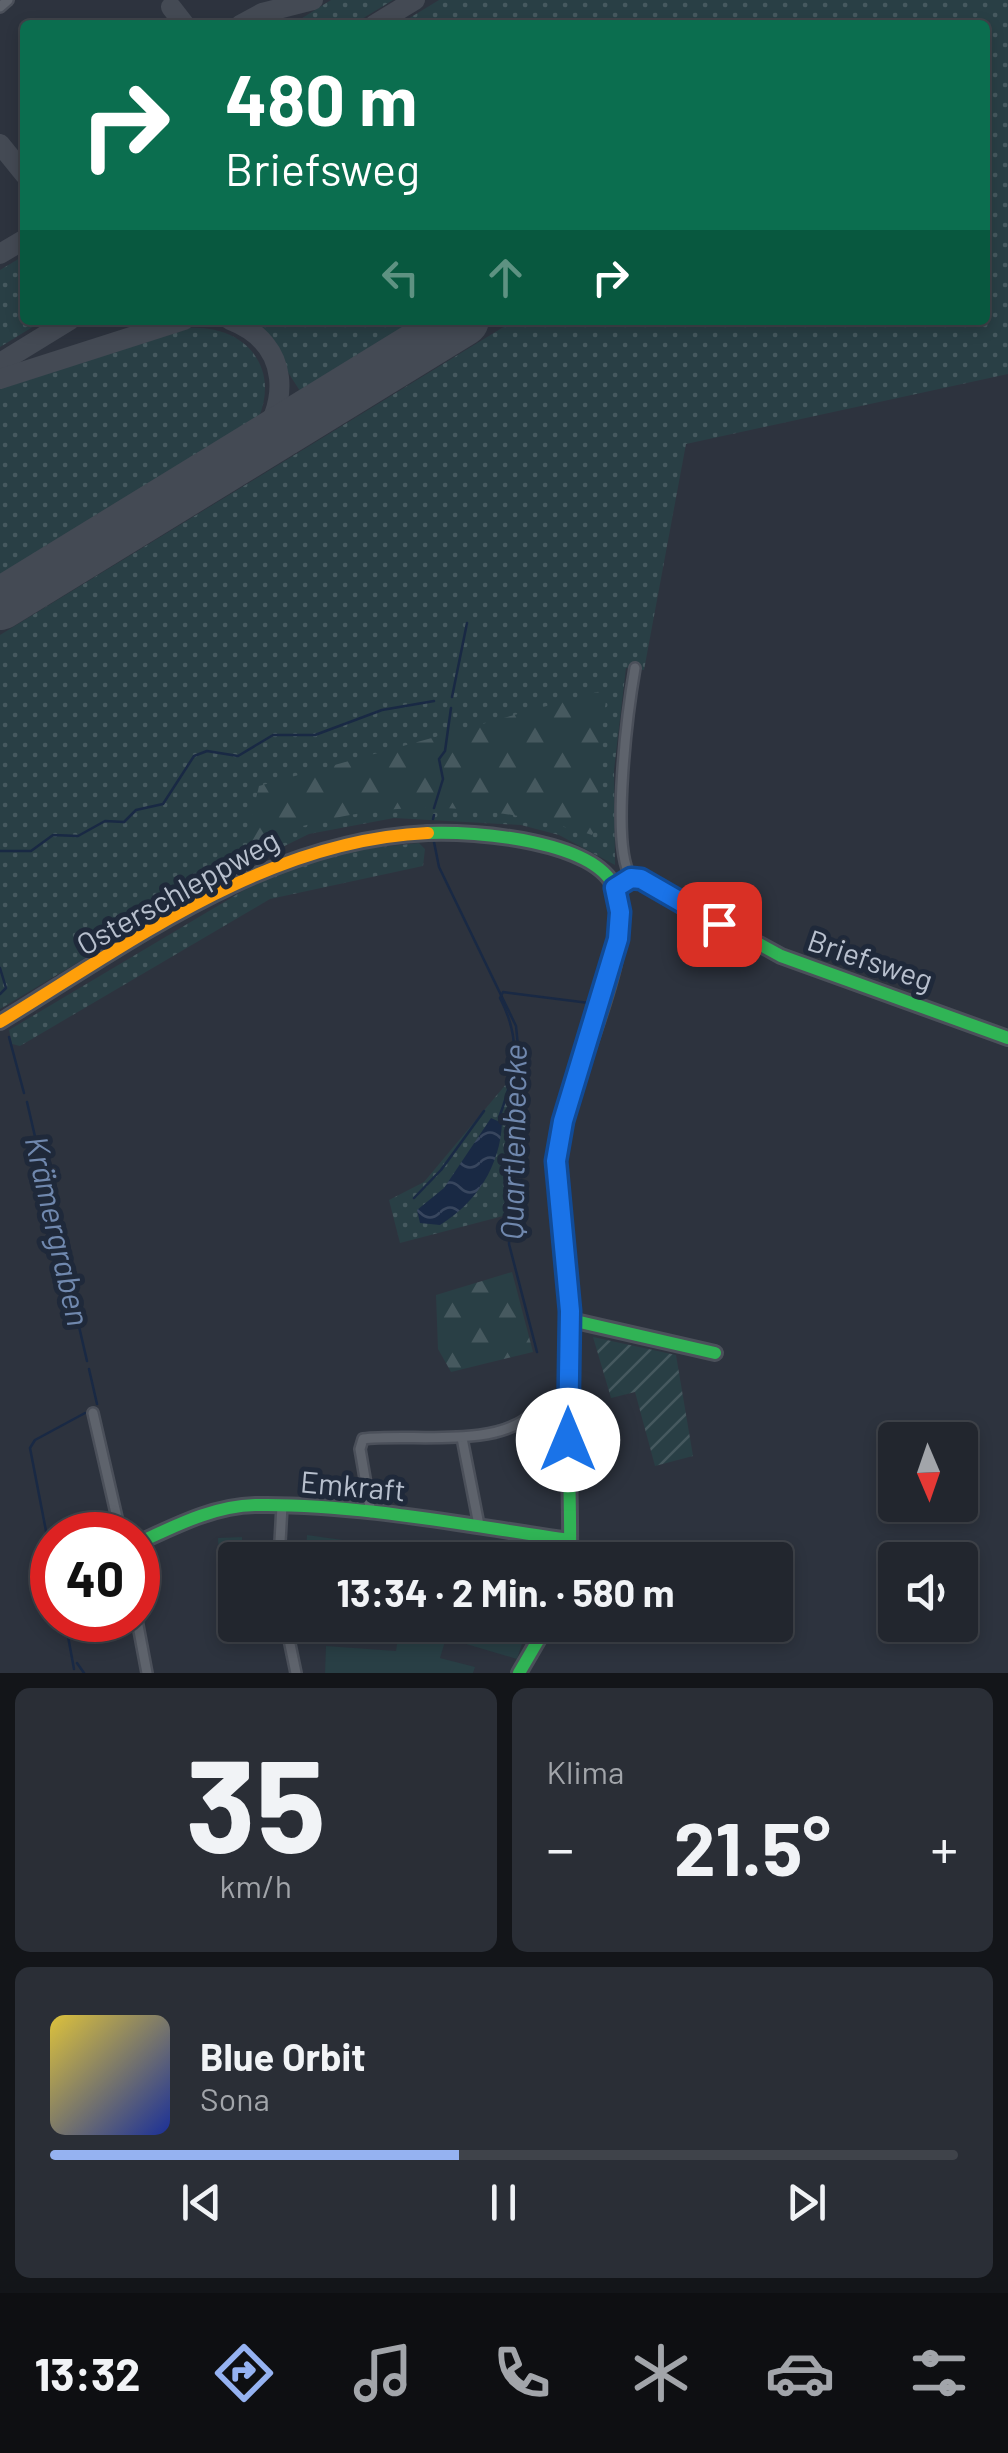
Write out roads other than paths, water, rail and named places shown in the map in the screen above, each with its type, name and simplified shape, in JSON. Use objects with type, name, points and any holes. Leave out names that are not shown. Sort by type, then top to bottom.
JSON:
[{"type":"street","points":[[0,7],[8,0]]},
{"type":"street","points":[[570,1540],[570,1320],[556,1161],[563,1121],[618,939],[620,912],[615,888],[631,878],[624,864],[623,778],[636,668]]},
{"type":"street","name":"Osterschleppweg","points":[[0,1022],[259,870],[346,840],[405,832],[496,835],[581,857],[602,870],[615,888]]},
{"type":"street","name":"Briefsweg","points":[[631,878],[780,956],[1008,1038]]},
{"type":"street","points":[[570,1320],[715,1354]]},
{"type":"street","points":[[93,1413],[116,1512]]},
{"type":"street","points":[[372,1513],[360,1449],[363,1439],[462,1438],[524,1421],[532,1414]]},
{"type":"street","points":[[462,1438],[479,1525]]},
{"type":"street","name":"Emkraft","points":[[160,1534],[211,1512],[241,1506],[282,1506],[479,1525],[570,1540]]},
{"type":"street","points":[[279,1542],[282,1506]]},
{"type":"street","points":[[141,1642],[147,1673]]},
{"type":"street","points":[[290,1642],[296,1673]]},
{"type":"street","points":[[519,1673],[537,1642]]},
{"type":"water","points":[[491,1118],[502,1123],[497,1154],[484,1182],[465,1205],[440,1225],[420,1223],[417,1210],[444,1188]]},
{"type":"waterway","name":"Quartlenbecke","points":[[452,697],[467,623]]},
{"type":"waterway","points":[[0,851],[31,851],[53,835],[78,836],[105,821],[124,822],[136,810],[163,804],[194,756],[207,751],[238,756],[273,735],[315,735],[382,710],[434,701]]},
{"type":"waterway","name":"Quartlenbecke","points":[[434,808],[443,779],[439,759],[445,751],[451,708]]},
{"type":"waterway","name":"Quartlenbecke","points":[[433,819],[434,815]]},
{"type":"waterway","name":"Quartlenbecke","points":[[434,842],[439,867],[516,1026],[521,1076],[509,1244],[537,1352]]},
{"type":"waterway","points":[[0,968],[6,988],[0,994]]},
{"type":"waterway","name":"Quartlenbecke","points":[[499,1118],[514,1058],[512,1029],[500,998],[503,992],[589,1003]]},
{"type":"waterway","name":"Krämergraben","points":[[9,1037],[24,1093]]},
{"type":"waterway","name":"Krämergraben","points":[[27,1102],[87,1361]]},
{"type":"waterway","points":[[414,1198],[441,1170],[484,1111]]},
{"type":"waterway","name":"Krämergraben","points":[[89,1369],[97,1404]]},
{"type":"waterway","name":"Krämergraben","points":[[42,1512],[30,1448],[35,1440],[85,1413]]},
{"type":"waterway","name":"Krämergraben","points":[[69,1642],[74,1669]]},
{"type":"waterway","points":[[77,1663],[84,1673]]}]
